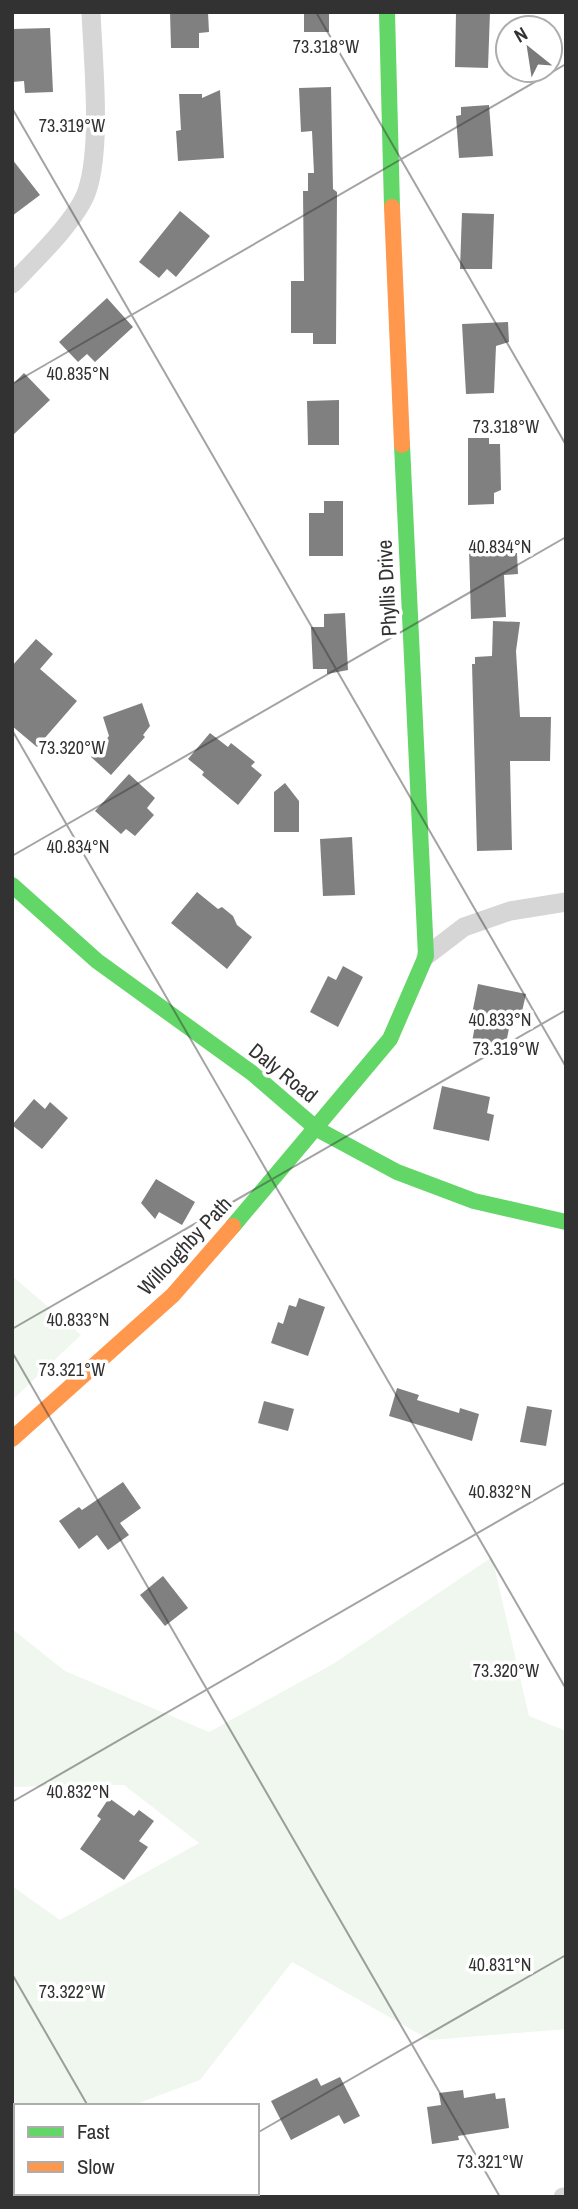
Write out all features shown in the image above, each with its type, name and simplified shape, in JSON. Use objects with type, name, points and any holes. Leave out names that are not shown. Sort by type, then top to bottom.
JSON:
[{"type":"street","points":[[12,284],[54,240],[87,192],[95,131],[91,12]]},
{"type":"street","name":"Phyllis Drive","points":[[317,1129],[390,1039],[426,956],[394,265],[387,12]]},
{"type":"street","name":"Daly Road","points":[[12,885],[97,961],[252,1073],[317,1129],[397,1172],[448,1192],[474,1201],[566,1222]]},
{"type":"street","points":[[426,956],[464,927],[510,911],[566,902]]},
{"type":"street","name":"Willoughby Path","points":[[12,1440],[173,1295],[317,1129]]},
{"type":"shaded area","points":[[12,1276],[81,1335],[12,1400]]},
{"type":"shaded area","points":[[492,1557],[529,1716],[566,1731],[566,2029],[430,2040],[292,1962],[200,2080],[136,2104],[14,2104],[12,2139],[12,1886],[60,1920],[199,1843],[124,1785],[12,1787],[12,1629],[65,1671],[209,1732],[333,1664]]},
{"type":"building","points":[[170,12],[208,12],[209,32],[199,33],[199,48],[171,48]]},
{"type":"building","points":[[304,12],[329,12],[329,32],[304,32]]},
{"type":"building","points":[[456,12],[490,12],[488,68],[455,67]]},
{"type":"building","points":[[50,28],[53,92],[25,93],[24,81],[12,82],[12,29]]},
{"type":"building","points":[[331,87],[333,189],[337,192],[336,344],[313,344],[313,333],[291,333],[291,281],[304,281],[303,191],[308,191],[308,173],[314,173],[312,131],[301,132],[299,88]]},
{"type":"building","points":[[220,90],[224,158],[178,161],[176,131],[181,130],[179,94],[202,94],[202,98]]},
{"type":"building","points":[[489,105],[493,156],[459,158],[456,116],[461,115],[461,107]]},
{"type":"building","points":[[12,159],[40,195],[12,216]]},
{"type":"building","points":[[180,211],[210,236],[176,277],[167,269],[159,278],[139,262]]},
{"type":"building","points":[[462,213],[494,214],[492,269],[460,269]]},
{"type":"building","points":[[107,298],[133,327],[95,362],[87,354],[78,362],[59,342]]},
{"type":"building","points":[[508,322],[509,342],[496,346],[494,393],[466,394],[462,324]]},
{"type":"building","points":[[24,373],[50,400],[12,436],[12,385]]},
{"type":"building","points":[[339,400],[339,445],[308,445],[307,401]]},
{"type":"building","points":[[468,438],[489,438],[489,444],[500,444],[501,490],[494,493],[494,504],[468,505]]},
{"type":"building","points":[[324,501],[343,501],[343,556],[309,556],[309,513],[324,513]]},
{"type":"building","points":[[469,549],[517,553],[518,574],[504,575],[506,617],[471,619]]},
{"type":"building","points":[[345,613],[348,670],[327,674],[327,669],[313,669],[311,627],[324,627],[324,614]]},
{"type":"building","points":[[493,621],[520,622],[516,651],[520,717],[551,717],[550,761],[510,761],[512,850],[477,851],[472,664],[475,664],[475,657],[492,656]]},
{"type":"building","points":[[36,639],[53,654],[40,669],[77,701],[37,747],[12,726],[12,666]]},
{"type":"building","points":[[142,703],[150,726],[143,735],[145,737],[111,775],[91,757],[109,736],[103,717]]},
{"type":"building","points":[[210,733],[228,747],[231,743],[255,762],[251,766],[262,775],[238,805],[202,775],[204,772],[188,759]]},
{"type":"building","points":[[129,774],[155,798],[147,808],[154,815],[135,836],[126,829],[121,834],[95,811]]},
{"type":"building","points":[[285,783],[299,801],[299,832],[274,832],[274,792]]},
{"type":"building","points":[[352,837],[355,895],[323,896],[320,839]]},
{"type":"building","points":[[197,892],[218,909],[222,907],[233,916],[237,925],[252,937],[227,969],[171,923]]},
{"type":"building","points":[[343,966],[363,977],[338,1027],[310,1012],[328,976],[336,980]]},
{"type":"building","points":[[478,984],[526,994],[521,1016],[512,1014],[505,1048],[472,1042],[476,1020],[471,1019]]},
{"type":"building","points":[[442,1086],[490,1097],[487,1113],[494,1115],[489,1141],[433,1129]]},
{"type":"building","points":[[34,1099],[45,1109],[50,1102],[68,1118],[42,1149],[12,1125]]},
{"type":"building","points":[[156,1179],[195,1202],[182,1225],[159,1212],[155,1219],[141,1203]]},
{"type":"building","points":[[299,1298],[325,1307],[308,1356],[271,1343],[278,1322],[283,1324],[289,1305],[296,1307]]},
{"type":"building","points":[[397,1388],[419,1395],[417,1400],[459,1413],[460,1408],[479,1414],[472,1441],[389,1416]]},
{"type":"building","points":[[264,1401],[294,1409],[288,1431],[258,1423]]},
{"type":"building","points":[[527,1406],[552,1410],[546,1446],[520,1442]]},
{"type":"building","points":[[123,1482],[141,1508],[120,1523],[129,1535],[108,1550],[97,1535],[79,1549],[59,1521],[79,1507],[82,1510]]},
{"type":"building","points":[[163,1576],[188,1608],[165,1626],[140,1595]]},
{"type":"building","points":[[109,1798],[134,1816],[139,1810],[154,1821],[139,1841],[148,1847],[124,1880],[80,1849],[101,1819],[97,1816]]},
{"type":"building","points":[[340,2077],[360,2116],[344,2124],[339,2115],[291,2140],[271,2101],[317,2078],[321,2086]]},
{"type":"building","points":[[463,2090],[464,2098],[495,2093],[496,2099],[505,2098],[509,2128],[458,2136],[459,2140],[432,2144],[427,2107],[441,2105],[439,2093]]},
{"type":"traffic: fast","points":[[387,12],[392,207]]},
{"type":"traffic: fast","points":[[233,1226],[390,1039],[426,956],[402,445]]},
{"type":"traffic: fast","points":[[12,885],[97,961],[252,1073],[317,1129],[397,1172],[474,1201],[566,1222]]},
{"type":"traffic: slow","points":[[392,207],[402,445]]},
{"type":"traffic: slow","points":[[12,1439],[173,1295],[233,1226]]}]
